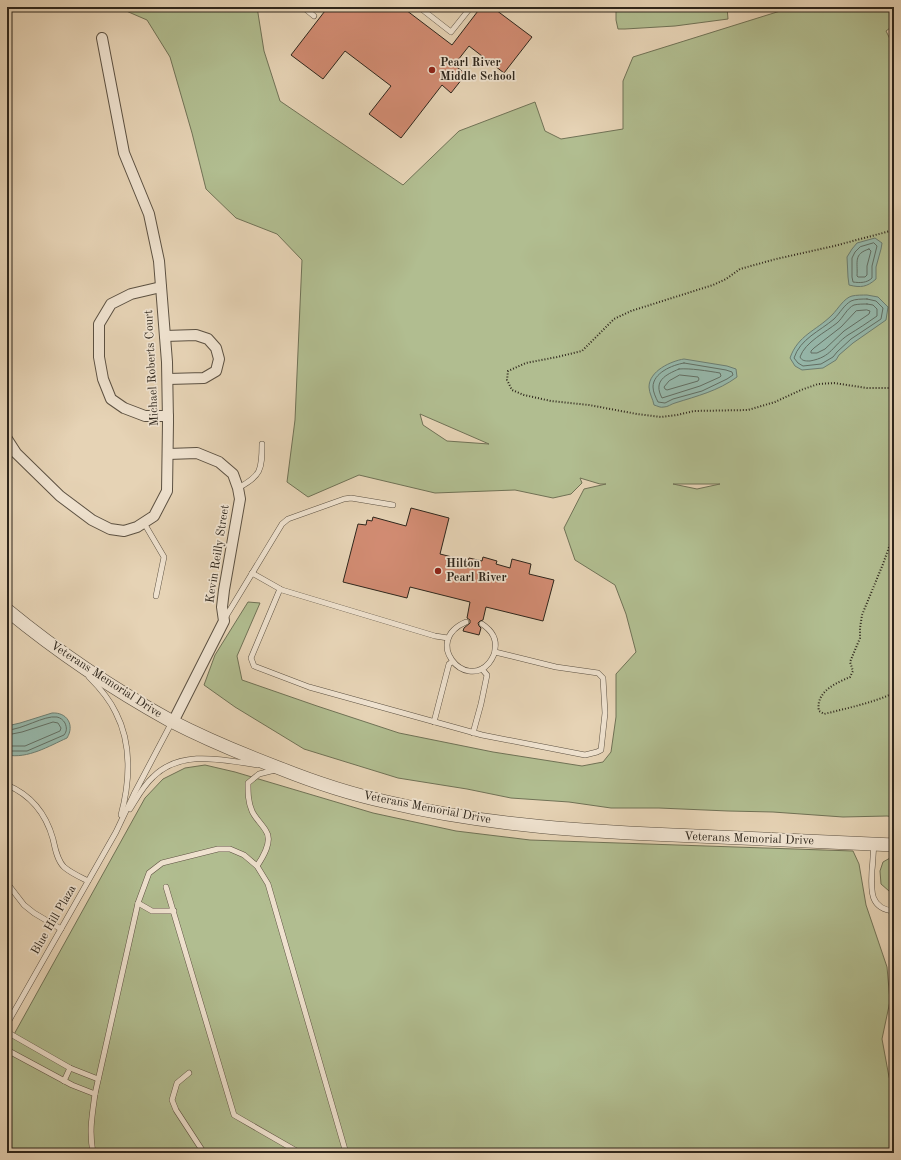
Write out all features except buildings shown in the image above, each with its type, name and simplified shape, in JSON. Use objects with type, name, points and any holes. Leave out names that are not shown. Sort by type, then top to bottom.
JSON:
[{"type":"street","name":"Michael Roberts Court","points":[[7,439],[16,453],[60,496],[92,520],[110,530],[124,531],[144,523],[154,516],[167,491],[168,379],[159,261],[149,214],[124,153],[102,38]]},
{"type":"street","points":[[161,287],[131,294],[111,304],[99,324],[99,357],[103,379],[110,399],[124,408],[145,416],[168,416]]},
{"type":"street","points":[[165,336],[196,335],[208,339],[216,348],[219,359],[216,371],[204,378],[168,379]]},
{"type":"street","name":"Kevin Reilly Street","points":[[168,454],[197,453],[219,462],[233,474],[240,498],[224,590],[222,607],[224,621],[173,722]]},
{"type":"street","name":"Veterans Memorial Drive","points":[[7,610],[69,658],[118,691],[173,722],[228,748],[334,788],[441,814],[547,828],[604,832],[894,845]]},
{"type":"lane","points":[[303,7],[314,16]]},
{"type":"lane","points":[[419,7],[451,32],[471,7]]},
{"type":"lane","points":[[238,488],[251,481],[260,470],[262,463],[262,444]]},
{"type":"lane","points":[[224,621],[282,524],[288,519],[350,498],[392,505]]},
{"type":"lane","points":[[144,523],[164,557],[156,596]]},
{"type":"lane","points":[[252,574],[282,590],[435,636],[448,638]]},
{"type":"lane","points":[[280,589],[251,658],[254,666],[310,687],[473,733],[585,755],[601,750],[605,712],[603,678],[598,673],[556,667],[495,652]]},
{"type":"lane","points":[[466,622],[458,625],[452,630],[446,645],[452,662],[464,670],[472,671],[482,669],[492,659],[495,652],[496,643],[494,635],[482,624]]},
{"type":"lane","name":"Blue Hill Plaza","points":[[69,658],[109,700],[116,712],[127,745],[127,782],[123,807],[116,832]]},
{"type":"lane","points":[[434,722],[449,664],[452,662]]},
{"type":"lane","points":[[473,733],[487,675],[482,669]]},
{"type":"lane","name":"Blue Hill Plaza","points":[[116,832],[134,794],[173,722]]},
{"type":"lane","name":"Blue Hill Plaza","points":[[8,1022],[116,832],[153,776],[171,765],[191,759],[211,759],[282,769]]},
{"type":"lane","points":[[257,866],[264,856],[268,841],[268,833],[252,813],[248,803],[248,783],[259,774],[282,769]]},
{"type":"lane","points":[[7,785],[21,792],[37,806],[44,815],[48,824],[60,861],[68,870],[88,881]]},
{"type":"lane","points":[[874,844],[872,884],[874,898],[880,906],[894,911]]},
{"type":"lane","points":[[93,1153],[90,1139],[90,1125],[98,1079],[138,903],[149,873],[162,863],[218,849],[230,849],[244,855],[257,866],[268,884],[346,1153]]},
{"type":"lane","points":[[7,883],[24,905],[61,930]]},
{"type":"lane","points":[[166,886],[234,1115],[300,1153]]},
{"type":"lane","points":[[138,903],[152,911],[174,911]]},
{"type":"lane","points":[[7,1032],[70,1068],[98,1079]]},
{"type":"lane","points":[[7,1050],[64,1081],[95,1094]]},
{"type":"lane","points":[[64,1081],[70,1068]]},
{"type":"lane","points":[[189,1073],[177,1083],[172,1100],[176,1110],[204,1153]]},
{"type":"path","points":[[894,230],[740,269],[726,279],[713,285],[631,311],[614,319],[582,351],[526,363],[508,371],[507,380],[512,390],[524,395],[551,401],[589,405],[661,417],[694,412],[748,410],[775,402],[818,384],[834,383],[867,388],[894,388]]},
{"type":"path","points":[[894,533],[884,564],[862,616],[860,638],[850,662],[853,671],[850,677],[837,683],[824,692],[818,705],[819,711],[824,714],[881,699],[894,693]]},
{"type":"green space","points":[[117,7],[257,7],[264,51],[280,101],[403,185],[459,131],[535,102],[545,131],[561,139],[623,129],[623,81],[633,57],[793,7],[894,7],[894,25],[886,31],[894,47],[894,817],[843,817],[773,812],[611,808],[569,802],[511,798],[398,778],[304,749],[235,707],[204,685],[215,655],[248,602],[260,603],[237,656],[242,680],[399,733],[493,752],[582,766],[603,762],[611,752],[616,717],[616,674],[636,652],[626,614],[615,585],[575,560],[564,528],[584,489],[606,484],[600,484],[580,478],[582,483],[571,494],[553,498],[515,490],[435,493],[359,475],[308,497],[287,482],[295,420],[302,260],[277,234],[236,218],[206,189],[192,133],[170,57],[147,20]],"holes":[[[420,414],[489,444],[447,441],[423,425]],[[673,484],[720,484],[697,489]]]},
{"type":"green space","points":[[616,7],[727,7],[728,19],[675,26],[618,29]]},
{"type":"green space","points":[[205,765],[235,772],[373,813],[456,831],[530,840],[853,851],[859,864],[866,905],[887,967],[890,1001],[882,1039],[889,1077],[894,1091],[894,1153],[7,1153],[7,1047],[145,798],[163,779],[185,768]]},
{"type":"green space","points":[[890,858],[894,858],[894,891],[889,891],[881,884],[880,871],[883,862]]},
{"type":"water","points":[[875,238],[882,243],[876,267],[876,279],[870,284],[864,286],[849,285],[847,257],[857,243]]},
{"type":"water","points":[[867,295],[878,297],[888,307],[886,320],[853,343],[839,355],[836,360],[823,368],[802,370],[795,366],[790,358],[793,350],[808,334],[832,315],[849,297]]},
{"type":"water","points":[[684,359],[727,366],[736,369],[737,377],[715,390],[674,403],[667,407],[654,405],[649,387],[653,376],[667,365]]},
{"type":"water","points":[[52,713],[62,715],[68,720],[70,728],[67,738],[46,748],[23,755],[7,755],[7,726]]},
{"type":"place","name":"Pearl River Middle School","points":[[432,70]]},
{"type":"place","name":"Hilton Pearl River","points":[[438,571]]}]
